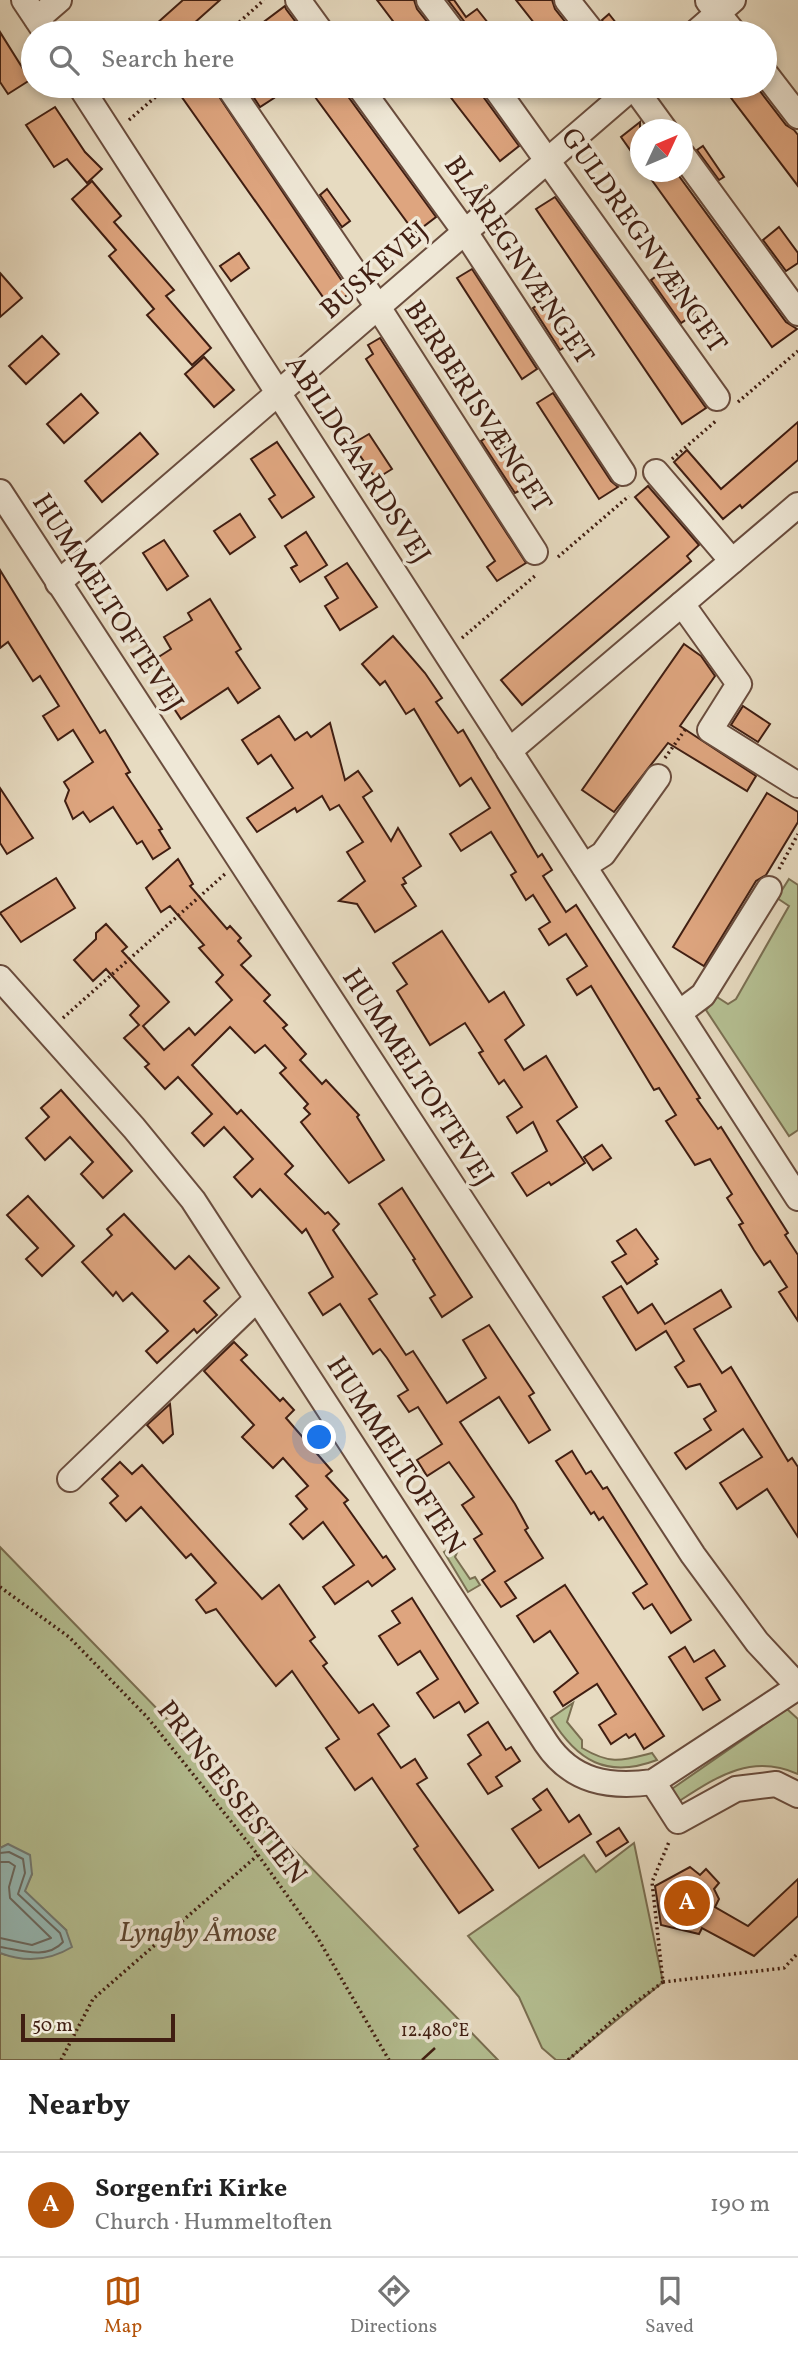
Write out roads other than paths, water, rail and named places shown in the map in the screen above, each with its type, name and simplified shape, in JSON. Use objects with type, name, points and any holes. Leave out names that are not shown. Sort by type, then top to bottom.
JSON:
[{"type":"street","points":[[36,18],[59,0]]},
{"type":"street","points":[[429,0],[445,21]]},
{"type":"street","points":[[567,0],[584,21]]},
{"type":"street","points":[[298,1],[313,21]]},
{"type":"street","points":[[705,21],[720,4],[728,21]]},
{"type":"street","points":[[777,89],[798,116]]},
{"type":"street","name":"ABILDGAARDSVEJ","points":[[88,98],[798,1198]]},
{"type":"street","name":"BERBERISVÆNGET","points":[[236,98],[378,307],[542,562]]},
{"type":"street","name":"BLÅREGNVÆNGET","points":[[368,98],[465,232],[623,473]]},
{"type":"street","name":"GULDREGNVÆNGET","points":[[503,98],[727,404]]},
{"type":"street","name":"BUSKEVEJ","points":[[58,583],[619,98]]},
{"type":"street","points":[[641,98],[656,119]]},
{"type":"street","points":[[693,169],[798,313]]},
{"type":"street","points":[[656,472],[732,561]]},
{"type":"street","name":"HUMMELTOFTEVEJ","points":[[0,492],[693,1555],[757,1642],[798,1687]]},
{"type":"street","points":[[509,751],[798,505]]},
{"type":"street","points":[[681,604],[739,684],[710,730],[798,785]]},
{"type":"street","points":[[584,866],[603,854],[657,777]]},
{"type":"street","points":[[679,1013],[704,995],[769,889]]},
{"type":"street","name":"HUMMELTOFTEN","points":[[0,978],[134,1128],[193,1200],[556,1758],[579,1775],[601,1784],[626,1786],[653,1782],[798,1687]]},
{"type":"street","points":[[70,1479],[257,1299]]},
{"type":"street","points":[[653,1782],[678,1821],[736,1789],[776,1784],[798,1795]]},
{"type":"water","points":[[8,1844],[30,1855],[32,1874],[25,1891],[66,1930],[72,1947],[37,1959],[0,1953],[0,1848]]},
{"type":"place","name":"Sorgenfri Kirke","points":[[687,1903]]},
{"type":"park label","name":"Lyngby Åmose","points":[[198,1933]]}]
